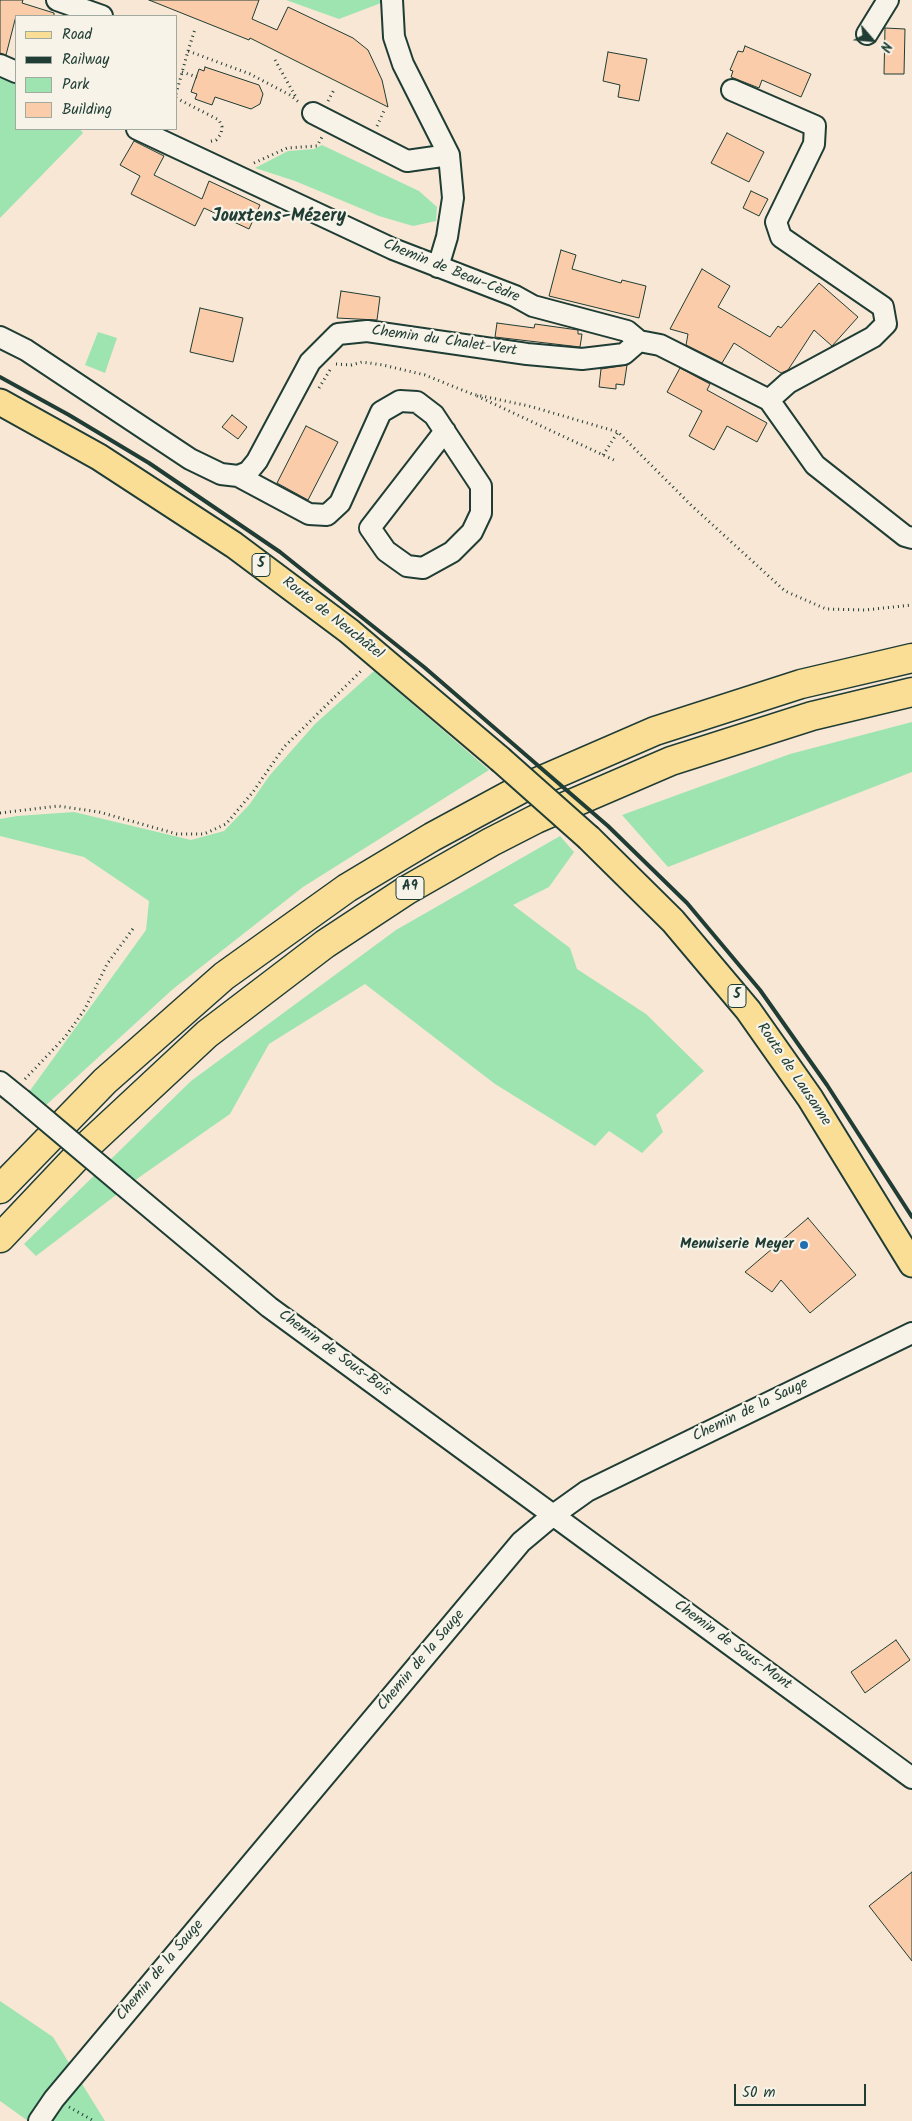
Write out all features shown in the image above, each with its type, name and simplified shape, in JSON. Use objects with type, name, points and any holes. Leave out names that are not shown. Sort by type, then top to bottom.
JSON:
[{"type":"highway","name":"A9","points":[[0,1188],[105,1081],[224,976],[347,888],[423,842],[519,790],[655,731],[801,684],[912,658]]},
{"type":"highway","name":"A9","points":[[0,1238],[90,1142],[206,1034],[308,955],[407,890],[491,842],[536,819],[671,761],[774,726],[912,692]]},
{"type":"main road","name":"Route de Neuchâtel","points":[[0,402],[99,458],[208,527],[290,586],[378,655],[589,838]]},
{"type":"main road","name":"Route de Lausanne","points":[[589,838],[673,921],[724,980],[760,1026],[810,1098],[912,1264]]},
{"type":"street","points":[[57,0],[99,15]]},
{"type":"street","points":[[392,0],[394,37],[403,64],[449,155],[453,198],[447,237],[438,267]]},
{"type":"street","points":[[867,34],[888,0]]},
{"type":"street","points":[[0,65],[15,72]]},
{"type":"street","points":[[732,90],[815,126],[814,144],[776,222],[781,237],[883,307],[886,324],[873,337],[788,382],[770,400],[815,465],[905,536],[912,538]]},
{"type":"street","points":[[314,112],[407,161],[449,155]]},
{"type":"street","name":"Chemin de Beau-Cèdre","points":[[139,130],[384,245],[515,296],[533,306],[627,332],[639,341],[660,345],[770,400]]},
{"type":"street","name":"Chemin du Chalet-Vert","points":[[238,476],[248,472],[257,462],[310,362],[338,334],[367,331],[527,354],[582,359],[624,354],[639,341]]},
{"type":"street","points":[[0,337],[26,350],[190,458],[221,474],[238,476],[309,514],[327,514],[340,503],[381,412],[400,401],[417,402],[434,415],[481,486],[481,513],[472,532],[452,552],[423,568],[407,566],[386,551],[370,528],[444,431]]},
{"type":"street","name":"Chemin de Sous-Bois","points":[[11,1091],[269,1306],[552,1516]]},
{"type":"street","name":"Chemin de la Sauge","points":[[39,2121],[54,2099],[521,1542],[552,1516],[587,1491],[912,1333]]},
{"type":"street","name":"Chemin de Sous-Mont","points":[[552,1516],[912,1777]]},
{"type":"path","points":[[178,87],[195,29]]},
{"type":"path","points":[[188,50],[250,74],[290,95],[314,112]]},
{"type":"path","points":[[254,163],[287,148],[318,146],[314,112],[275,60]]},
{"type":"path","points":[[182,72],[197,77]]},
{"type":"path","points":[[178,99],[219,120],[222,127],[221,134],[216,140],[206,142]]},
{"type":"path","points":[[315,395],[337,362],[351,365],[362,362],[425,375],[472,394],[616,461]]},
{"type":"path","points":[[472,394],[529,406],[618,432],[692,506],[786,591],[826,609],[866,610],[912,605]]},
{"type":"path","points":[[603,456],[618,432]]},
{"type":"path","points":[[0,813],[58,806],[99,812],[177,834],[204,834],[226,824],[284,747],[378,655]]},
{"type":"path","points":[[11,1091],[65,1037],[85,1009],[107,964],[134,926]]},
{"type":"path","points":[[54,2099],[94,2121]]},
{"type":"green space","points":[[286,0],[383,0],[381,3],[339,19]]},
{"type":"green space","points":[[0,71],[15,78],[15,130],[81,130],[83,133],[0,218]]},
{"type":"green space","points":[[322,145],[419,191],[437,207],[436,221],[413,226],[379,216],[295,181],[255,168],[288,151],[314,149]]},
{"type":"green space","points":[[98,332],[117,338],[105,373],[85,365]]},
{"type":"green space","points":[[374,671],[489,770],[303,887],[173,989],[45,1106],[29,1092],[146,930],[149,901],[84,857],[0,836],[0,819],[74,812],[191,840],[224,831],[249,805],[270,775],[315,724]]},
{"type":"green space","points":[[912,722],[912,772],[668,867],[622,815],[790,754]]},
{"type":"green space","points":[[560,836],[574,852],[549,887],[513,905],[570,948],[577,969],[646,1014],[704,1071],[656,1115],[663,1132],[642,1153],[609,1131],[595,1146],[495,1084],[365,984],[269,1044],[230,1114],[141,1176],[36,1256],[24,1244],[191,1081],[396,930]]},
{"type":"green space","points":[[0,2001],[53,2037],[105,2121],[28,2121],[0,2101]]},
{"type":"building","points":[[0,0],[23,0],[22,3],[54,13],[54,15],[15,15],[6,55],[0,53]]},
{"type":"building","points":[[149,0],[259,0],[252,19],[277,30],[288,7],[353,38],[368,50],[382,80],[388,107],[250,38],[249,40]]},
{"type":"building","points":[[885,28],[905,29],[904,74],[884,74]]},
{"type":"building","points":[[745,46],[811,74],[801,97],[762,80],[759,88],[731,77],[733,71],[730,70],[738,51],[743,52]]},
{"type":"building","points":[[608,52],[647,59],[639,101],[618,97],[620,85],[603,81]]},
{"type":"building","points":[[205,67],[259,85],[263,94],[260,104],[251,109],[215,97],[212,105],[195,99],[197,94],[191,92],[199,69],[204,71]]},
{"type":"building","points":[[727,133],[764,152],[749,182],[711,163]]},
{"type":"building","points":[[134,141],[164,156],[154,175],[202,199],[209,181],[260,205],[249,229],[204,208],[195,226],[131,194],[140,176],[120,165]]},
{"type":"building","points":[[751,191],[768,199],[759,216],[743,208]]},
{"type":"building","points":[[561,250],[576,255],[572,269],[621,283],[622,280],[646,286],[639,318],[549,296]]},
{"type":"building","points":[[702,269],[730,286],[718,307],[770,337],[778,326],[781,328],[819,283],[858,317],[832,346],[814,330],[788,370],[781,373],[734,343],[722,363],[686,345],[688,334],[670,329]]},
{"type":"building","points":[[341,291],[380,297],[377,320],[337,318]]},
{"type":"building","points":[[200,308],[243,318],[233,362],[190,352]]},
{"type":"building","points":[[497,323],[534,328],[535,324],[578,330],[578,334],[582,334],[580,347],[495,337]]},
{"type":"building","points":[[627,365],[624,385],[616,384],[616,389],[599,387],[601,369]]},
{"type":"building","points":[[680,368],[710,384],[707,390],[767,423],[757,442],[727,426],[714,450],[689,436],[702,411],[667,392]]},
{"type":"building","points":[[232,415],[247,427],[238,439],[222,427]]},
{"type":"building","points":[[306,426],[338,442],[308,500],[277,483]]},
{"type":"building","name":"Menuiserie Meyer","points":[[808,1218],[856,1275],[810,1313],[781,1280],[772,1292],[745,1272]]},
{"type":"building","points":[[896,1640],[910,1660],[865,1693],[851,1672]]},
{"type":"building","points":[[912,1872],[912,1961],[869,1906]]},
{"type":"railway","points":[[0,377],[69,415],[149,463],[280,552],[424,667],[608,826],[687,903],[760,990],[827,1085],[912,1217]]},
{"type":"place","name":"Menuiserie Meyer","points":[[804,1245]]},
{"type":"district","name":"Jouxtens-Mézery","points":[[279,218]]}]
